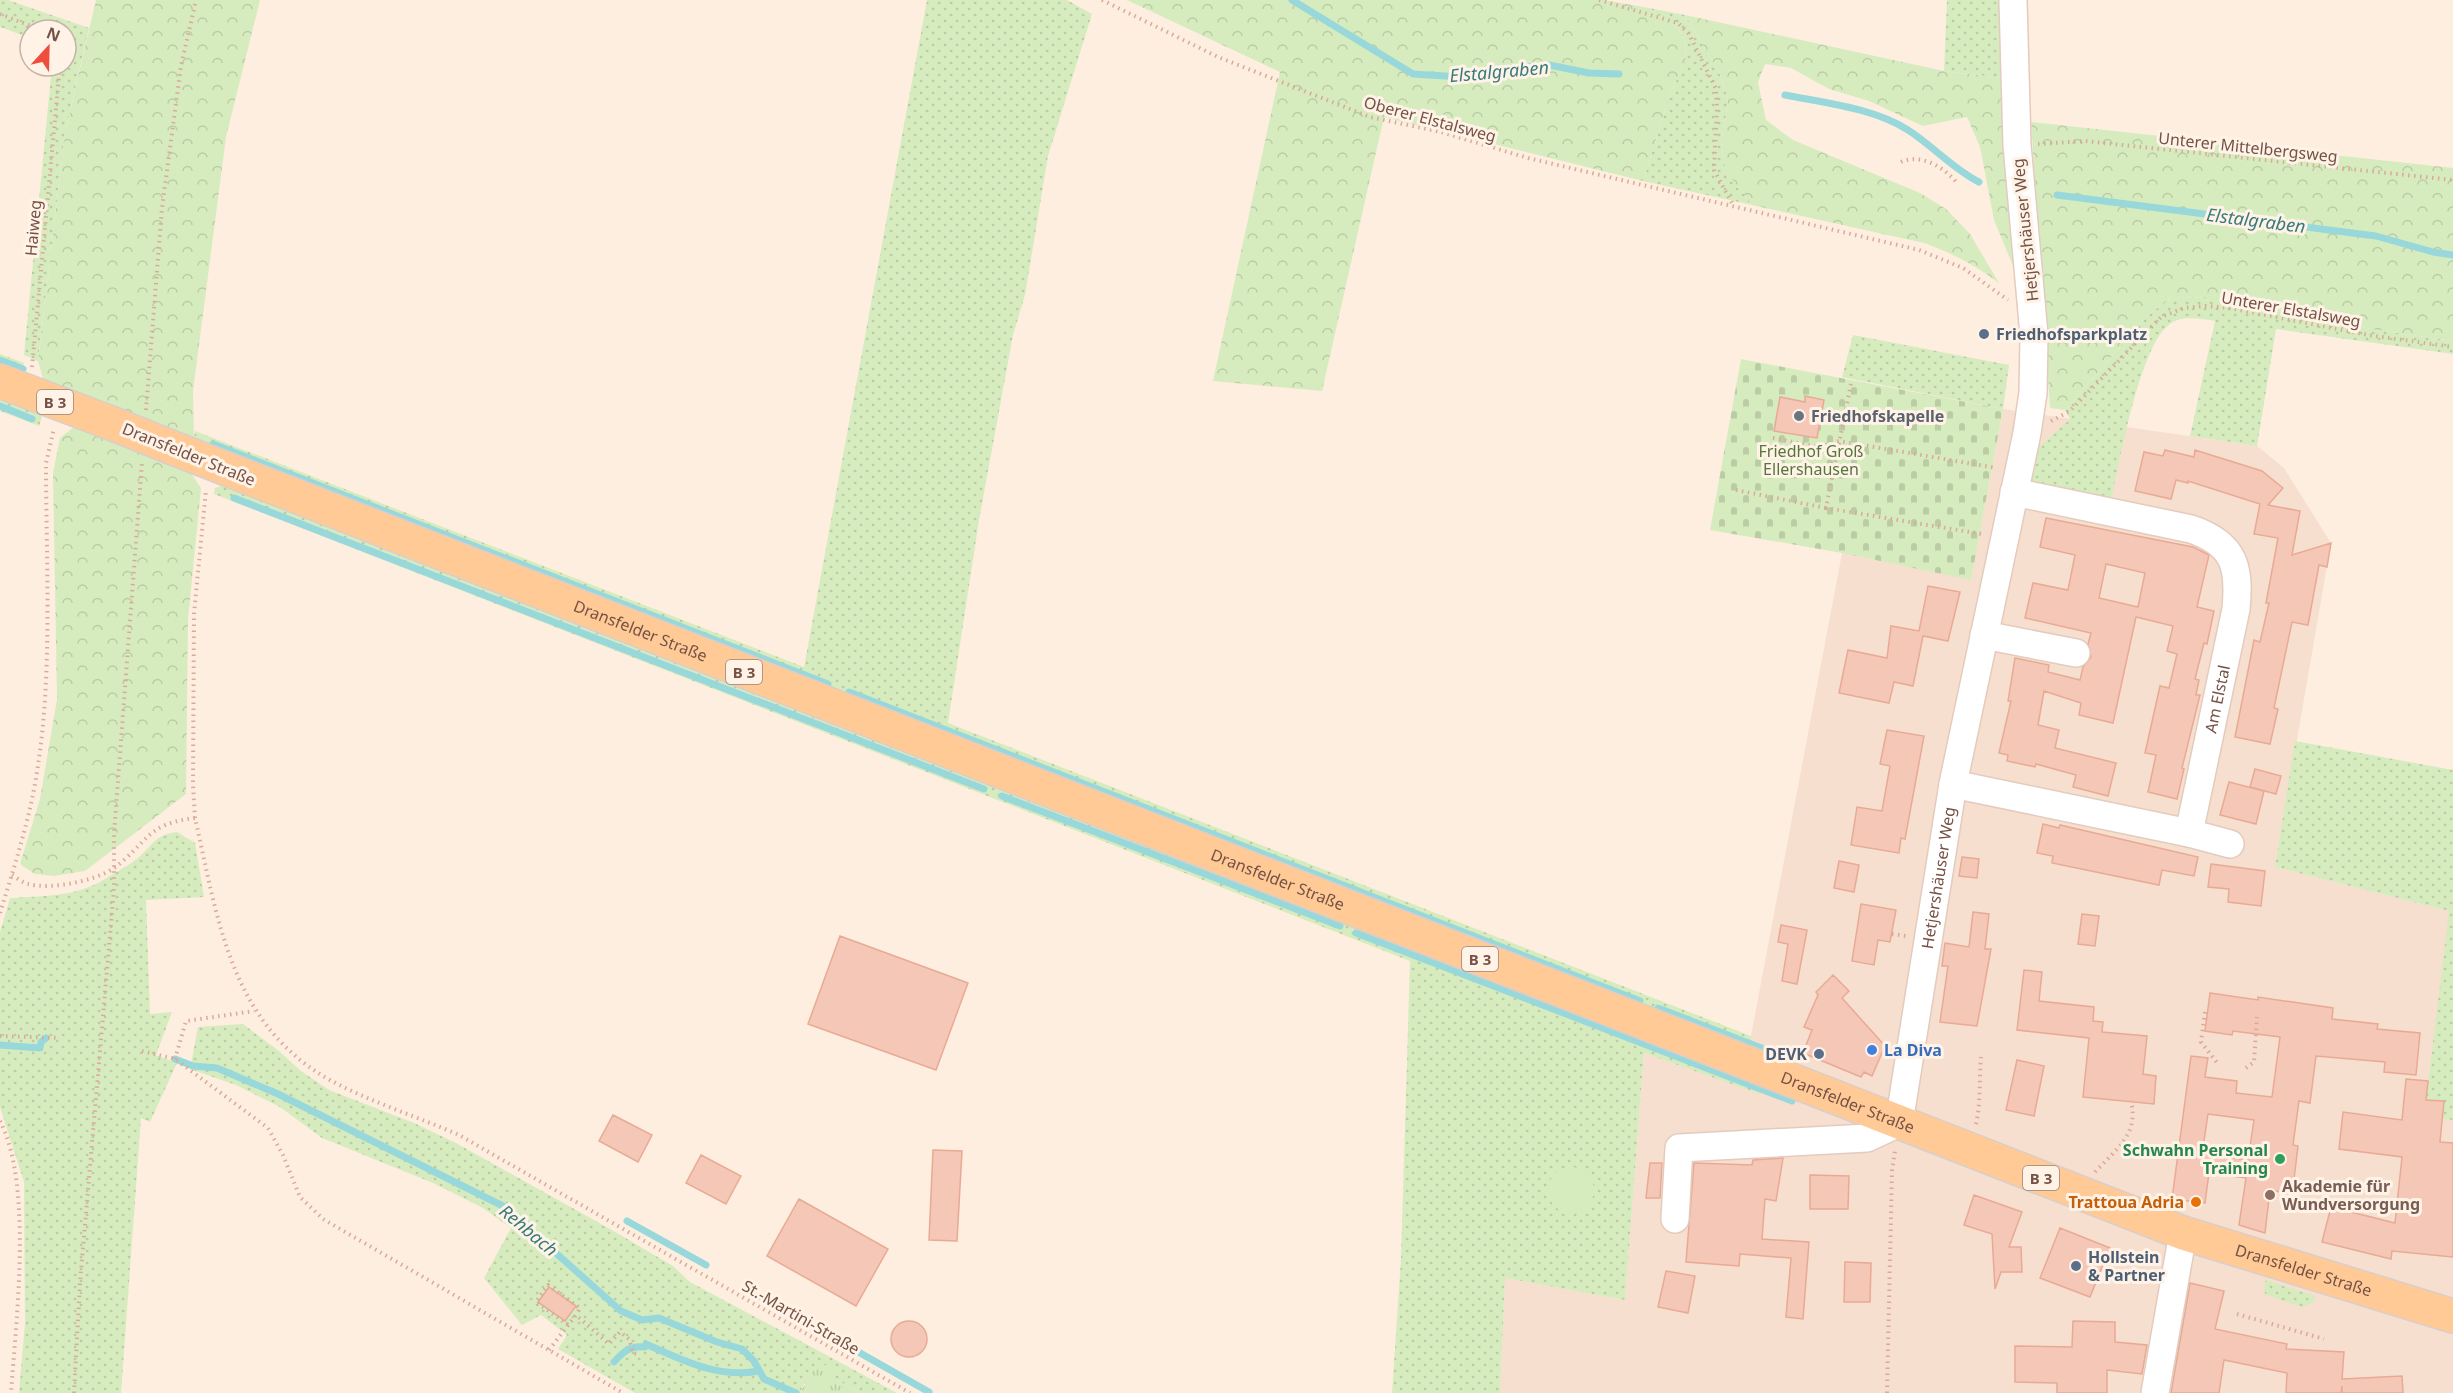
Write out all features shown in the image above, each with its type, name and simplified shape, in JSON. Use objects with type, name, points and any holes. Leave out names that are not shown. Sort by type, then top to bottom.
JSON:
[{"type":"main road","name":"B 3","points":[[15,387],[60,404]]},
{"type":"main road","name":"Dransfelder Straße","points":[[60,404],[2183,1233],[2453,1316]]},
{"type":"street","name":"Hetjershäuser Weg","points":[[1899,1123],[1953,784],[2026,433],[2032,393],[2033,305],[2017,145],[2013,0]]},
{"type":"street","name":"Am Elstal","points":[[2016,482],[2192,529],[2218,542],[2229,553],[2237,569],[2239,584],[2236,609],[2189,833]]},
{"type":"street","points":[[1984,635],[2076,653]]},
{"type":"street","points":[[1953,784],[2189,833],[2230,844]]},
{"type":"street","points":[[1675,1220],[1679,1148],[1867,1138],[1899,1123]]},
{"type":"street","points":[[2155,1393],[2183,1233]]},
{"type":"path","points":[[146,409],[162,208],[182,66],[196,0]]},
{"type":"path","name":"Oberer Elstalsweg","points":[[1102,0],[1218,57],[1370,117],[1441,132],[1528,158],[1919,250],[1963,268],[2015,306]]},
{"type":"path","points":[[1599,0],[1678,23],[1689,34],[1716,89],[1714,170],[1733,206]]},
{"type":"path","points":[[0,14],[18,21]]},
{"type":"path","name":"Haiweg","points":[[15,387],[58,78]]},
{"type":"path","name":"Unterer Mittelbergsweg","points":[[2041,144],[2085,141],[2433,180],[2453,180]]},
{"type":"path","points":[[1901,162],[1910,158],[1925,161],[1948,171],[1956,182]]},
{"type":"path","name":"Unterer Elstalsweg","points":[[2026,433],[2070,411],[2161,317],[2184,308],[2205,306],[2229,308],[2368,335],[2453,347]]},
{"type":"path","points":[[1826,508],[1851,384]]},
{"type":"path","points":[[0,913],[12,875],[37,773],[45,687],[46,463],[60,404]]},
{"type":"path","points":[[1773,438],[1819,447],[1839,441],[2016,482]]},
{"type":"path","points":[[74,1393],[80,1283],[114,889],[141,464]]},
{"type":"path","name":"St.-Martini-Straße","points":[[214,464],[205,493],[194,614],[193,785],[195,818],[217,915],[237,978],[254,1011],[273,1035],[327,1078],[355,1093],[416,1115],[459,1135],[910,1393]]},
{"type":"path","points":[[1736,490],[1826,508],[2004,538]]},
{"type":"path","points":[[12,875],[27,884],[51,886],[95,877],[114,868],[153,830],[175,821],[195,818]]},
{"type":"path","points":[[175,1059],[186,1021],[254,1011]]},
{"type":"path","points":[[2205,1012],[2201,1042],[2218,1064]]},
{"type":"path","points":[[2246,1068],[2254,1062],[2257,1017]]},
{"type":"path","points":[[0,1036],[60,1038]]},
{"type":"path","points":[[142,1051],[175,1059],[268,1128],[283,1155],[300,1197],[323,1219],[623,1393]]},
{"type":"path","points":[[1974,1134],[1981,1103],[1979,1078],[1981,1057]]},
{"type":"path","points":[[2089,1179],[2131,1134],[2133,1112],[2131,1101]]},
{"type":"path","points":[[0,1121],[10,1140],[18,1196],[19,1273],[11,1393]]},
{"type":"path","points":[[1887,1393],[1892,1171],[1899,1123]]},
{"type":"path","points":[[549,1350],[576,1315],[580,1308],[548,1285],[536,1302],[568,1325]]},
{"type":"path","points":[[2237,1314],[2324,1339]]},
{"type":"path","points":[[576,1315],[609,1344],[620,1332],[629,1339],[633,1353],[637,1354]]},
{"type":"shaded area","points":[[2003,409],[2257,446],[2284,468],[2331,543],[2275,867],[2453,912],[2453,1393],[1500,1393],[1505,1278],[1625,1300],[1644,1053],[1760,1093],[1751,1036],[1842,553],[1971,579]]},
{"type":"green space","points":[[0,0],[8,0],[60,18],[18,18],[18,34],[0,27]]},
{"type":"green space","points":[[96,0],[260,0],[226,137],[193,391],[194,438],[184,440],[189,470],[201,488],[188,620],[186,794],[85,871],[54,876],[35,874],[20,864],[40,799],[57,699],[53,473],[60,438],[75,426],[44,382],[38,361],[65,133]]},
{"type":"green space","points":[[927,0],[1067,0],[1092,14],[1048,156],[1025,295],[1013,335],[979,520],[948,723],[1751,1036],[1754,1053],[184,440],[194,438],[195,431],[804,667]]},
{"type":"green space","points":[[1127,0],[1604,0],[1649,8],[1678,29],[1685,39],[1686,58],[1670,95],[1643,181],[1384,117],[1322,391],[1213,381],[1280,72]]},
{"type":"green space","points":[[1947,0],[2002,0],[2002,78],[1944,71]]},
{"type":"green space","points":[[1649,8],[1685,15],[1719,72],[1728,98],[1722,148],[1726,170],[1752,205],[1643,181],[1670,95],[1686,58],[1685,39],[1678,29]]},
{"type":"green space","points":[[1685,15],[1944,71],[2002,78],[2018,278],[1994,220],[1980,147],[1967,117],[1923,126],[1869,101],[1829,89],[1791,68],[1765,64],[1758,82],[1766,120],[1793,140],[1920,193],[1946,209],[1970,234],[1999,283],[1963,260],[1924,243],[1752,205],[1726,171],[1722,148],[1728,98],[1719,72]]},
{"type":"green space","points":[[78,24],[89,28],[78,76]]},
{"type":"green space","points":[[51,78],[78,78],[65,133],[38,361],[24,355]]},
{"type":"green space","points":[[2031,122],[2453,168],[2453,341],[2371,329],[2213,297],[2171,298],[2148,315],[2065,410],[2050,408]]},
{"type":"green space","points":[[2213,297],[2371,329],[2453,341],[2453,354],[2276,329],[2257,446],[2190,436],[2215,321],[2180,319],[2170,324],[2159,336],[2149,355],[2132,406],[2111,501],[2028,484],[2039,447],[2070,419],[2065,410],[2148,315],[2171,298]]},
{"type":"green space","points":[[1853,335],[2009,365],[2003,409],[1842,377]]},
{"type":"green space","points":[[0,354],[24,363],[22,376],[0,370]]},
{"type":"green space","name":"Friedhof Groß Ellershausen","points":[[1741,359],[2003,409],[1971,580],[1842,553],[1710,530]]},
{"type":"green space","points":[[0,395],[43,414],[39,426],[0,411]]},
{"type":"green space","points":[[227,484],[1759,1081],[1760,1094],[1644,1053],[1625,1300],[1505,1278],[1500,1393],[1392,1393],[1401,1259],[1410,961],[214,494],[215,488]]},
{"type":"green space","points":[[2295,741],[2453,770],[2453,1120],[2443,1119],[2444,1101],[2426,1100],[2449,911],[2275,867]]},
{"type":"green space","points":[[177,832],[195,843],[204,897],[146,900],[150,1014],[172,1012],[156,1055],[177,1063],[150,1122],[141,1118],[121,1393],[19,1393],[25,1323],[24,1182],[0,1107],[0,932],[10,898],[47,896],[94,885],[132,862],[160,837]]},
{"type":"green space","points":[[243,1024],[301,1071],[329,1090],[414,1123],[456,1143],[673,1266],[690,1282],[897,1393],[859,1393],[836,1379],[804,1384],[800,1393],[635,1393],[558,1349],[567,1335],[541,1315],[522,1325],[484,1278],[511,1228],[483,1208],[433,1183],[322,1138],[280,1107],[236,1085],[190,1069],[198,1027]]},
{"type":"green space","points":[[1571,1167],[1587,1174],[1594,1190],[1587,1206],[1571,1213],[1555,1206],[1548,1190],[1555,1174]]},
{"type":"green space","points":[[2266,1280],[2315,1296],[2314,1302],[2302,1307],[2266,1295],[2263,1289]]},
{"type":"green space","points":[[818,1362],[832,1368],[836,1379],[859,1393],[800,1393]]},
{"type":"building","name":"Friedhofskapelle","points":[[1805,396],[1824,400],[1817,438],[1774,431],[1780,397],[1805,402]]},
{"type":"building","points":[[2165,450],[2194,457],[2195,450],[2262,471],[2283,488],[2268,505],[2300,511],[2292,555],[2331,543],[2327,567],[2319,565],[2308,625],[2292,622],[2274,708],[2278,709],[2270,744],[2235,737],[2254,640],[2260,642],[2269,603],[2266,603],[2278,538],[2254,534],[2260,504],[2188,481],[2188,483],[2176,480],[2171,499],[2135,491],[2144,452],[2163,456]]},
{"type":"building","points":[[2046,518],[2193,547],[2209,555],[2197,607],[2214,611],[2207,644],[2204,643],[2195,679],[2199,680],[2196,695],[2200,695],[2182,768],[2184,769],[2177,799],[2148,792],[2156,755],[2145,753],[2160,686],[2169,688],[2177,654],[2167,651],[2173,626],[2136,617],[2113,723],[2079,715],[2081,703],[2044,691],[2038,725],[2059,730],[2055,748],[2116,763],[2108,796],[2073,787],[2076,775],[2036,764],[2035,767],[2007,761],[2008,755],[1999,753],[2011,701],[2008,701],[2015,658],[2049,665],[2048,672],[2080,680],[2083,667],[2091,657],[2088,644],[2091,633],[2025,618],[2033,583],[2068,590],[2075,555],[2040,547]],"holes":[[[2106,564],[2145,573],[2138,607],[2099,598]]]},
{"type":"building","points":[[1928,586],[1960,592],[1948,641],[1923,636],[1913,686],[1894,682],[1889,703],[1839,693],[1848,650],[1887,658],[1891,626],[1919,631]]},
{"type":"building","points":[[1887,730],[1924,736],[1905,839],[1901,838],[1899,853],[1851,845],[1857,807],[1882,811],[1890,766],[1880,764]]},
{"type":"building","points":[[2255,769],[2281,776],[2276,794],[2250,787]]},
{"type":"building","points":[[2229,782],[2264,791],[2256,824],[2220,815]]},
{"type":"building","points":[[2043,824],[2059,828],[2060,825],[2198,857],[2194,876],[2162,870],[2159,885],[2052,863],[2053,856],[2037,853]]},
{"type":"building","points":[[1962,857],[1979,859],[1977,878],[1959,876]]},
{"type":"building","points":[[1839,861],[1859,865],[1854,892],[1834,888]]},
{"type":"building","points":[[2211,864],[2265,871],[2261,906],[2228,902],[2229,889],[2208,887]]},
{"type":"building","points":[[1861,904],[1896,910],[1890,942],[1878,940],[1874,965],[1852,961]]},
{"type":"building","points":[[1973,912],[1989,914],[1985,949],[1991,949],[1977,1026],[1940,1022],[1948,966],[1942,966],[1945,943],[1969,947]]},
{"type":"building","points":[[2082,914],[2099,916],[2095,946],[2078,944]]},
{"type":"building","points":[[1781,925],[1807,930],[1797,984],[1782,981],[1788,944],[1778,942]]},
{"type":"building","points":[[840,936],[968,983],[936,1070],[808,1024]]},
{"type":"building","points":[[2024,970],[2042,972],[2039,1001],[2094,1007],[2093,1021],[2103,1022],[2102,1032],[2147,1036],[2143,1074],[2156,1076],[2154,1104],[2083,1097],[2089,1038],[2017,1030]]},
{"type":"building","points":[[1833,975],[1849,991],[1842,998],[1885,1046],[1872,1076],[1864,1072],[1861,1077],[1803,1053],[1812,1030],[1804,1027],[1818,995],[1816,992]]},
{"type":"building","points":[[2210,993],[2258,1000],[2258,997],[2333,1008],[2332,1019],[2378,1024],[2377,1029],[2420,1033],[2416,1075],[2384,1072],[2385,1062],[2316,1056],[2310,1103],[2299,1101],[2293,1145],[2298,1146],[2294,1179],[2288,1178],[2286,1193],[2270,1190],[2265,1233],[2239,1225],[2246,1178],[2209,1173],[2205,1203],[2172,1199],[2191,1056],[2208,1058],[2205,1077],[2237,1081],[2236,1093],[2272,1097],[2280,1037],[2233,1031],[2232,1035],[2205,1031]],"holes":[[[2208,1114],[2254,1120],[2248,1160],[2202,1154]]]},
{"type":"building","points":[[2017,1060],[2044,1066],[2034,1116],[2006,1110]]},
{"type":"building","points":[[2406,1079],[2428,1081],[2426,1100],[2444,1101],[2440,1142],[2453,1143],[2453,1257],[2392,1251],[2391,1259],[2322,1242],[2331,1207],[2395,1223],[2402,1157],[2339,1149],[2343,1112],[2402,1120]]},
{"type":"building","points":[[613,1115],[652,1135],[638,1162],[599,1141]]},
{"type":"building","points":[[933,1150],[962,1151],[957,1241],[929,1240]]},
{"type":"building","points":[[701,1155],[741,1176],[726,1204],[686,1183]]},
{"type":"building","points":[[1783,1158],[1776,1201],[1765,1199],[1762,1239],[1809,1242],[1803,1319],[1786,1317],[1791,1258],[1740,1254],[1739,1266],[1686,1262],[1694,1163],[1752,1165],[1753,1160]]},
{"type":"building","points":[[1650,1163],[1662,1163],[1660,1198],[1646,1198]]},
{"type":"building","points":[[1810,1175],[1849,1176],[1848,1209],[1810,1209]]},
{"type":"building","points":[[1974,1195],[2022,1212],[2009,1247],[2021,1247],[2022,1272],[2001,1272],[1995,1289],[1992,1234],[1964,1225]]},
{"type":"building","points":[[799,1199],[888,1249],[856,1306],[767,1256]]},
{"type":"building","points":[[2060,1228],[2110,1248],[2090,1297],[2040,1278]]},
{"type":"building","points":[[1845,1262],[1871,1263],[1870,1302],[1844,1302]]},
{"type":"building","points":[[1666,1271],[1695,1276],[1688,1313],[1658,1307]]},
{"type":"building","points":[[2190,1283],[2224,1291],[2215,1329],[2287,1344],[2286,1349],[2344,1352],[2342,1379],[2402,1376],[2403,1393],[2342,1393],[2342,1386],[2341,1393],[2286,1393],[2287,1373],[2224,1360],[2219,1393],[2171,1393]]},
{"type":"building","points":[[549,1287],[576,1306],[565,1321],[538,1302]]},
{"type":"building","points":[[909,1321],[921,1327],[927,1339],[921,1351],[909,1357],[897,1351],[891,1339],[897,1327]]},
{"type":"building","points":[[2073,1321],[2115,1322],[2115,1342],[2147,1345],[2142,1374],[2107,1370],[2107,1393],[2057,1393],[2057,1383],[2015,1382],[2015,1346],[2072,1347]]},
{"type":"waterway","name":"Elstalgraben","points":[[1292,0],[1413,74],[1461,77],[1486,70],[1549,65],[1589,73],[1619,74]]},
{"type":"waterway","name":"Elstalgraben","points":[[1785,95],[1848,107],[1880,116],[1908,130],[1960,171],[1979,182]]},
{"type":"waterway","name":"Elstalgraben","points":[[2057,195],[2376,236],[2433,252],[2453,255]]},
{"type":"waterway","points":[[0,360],[23,369]]},
{"type":"waterway","points":[[0,406],[32,419]]},
{"type":"waterway","points":[[213,444],[828,684]]},
{"type":"waterway","points":[[234,498],[984,789]]},
{"type":"waterway","points":[[849,692],[1640,1001]]},
{"type":"waterway","points":[[1002,796],[1340,926]]},
{"type":"waterway","points":[[1356,933],[1792,1101]]},
{"type":"waterway","points":[[1658,1008],[1787,1058]]},
{"type":"waterway","name":"Rehbach","points":[[0,1045],[40,1048],[41,1042],[46,1038]]},
{"type":"waterway","name":"Rehbach","points":[[175,1059],[193,1066],[217,1068],[278,1094],[503,1206],[621,1311],[642,1320],[659,1318],[717,1342],[742,1349],[754,1361],[764,1379],[796,1393]]},
{"type":"waterway","points":[[627,1221],[706,1265]]},
{"type":"waterway","points":[[749,1290],[929,1392]]},
{"type":"waterway","points":[[614,1362],[627,1350],[645,1347],[646,1344],[687,1362],[715,1370],[744,1373],[759,1371]]},
{"type":"place","name":"Friedhofsparkplatz","points":[[1984,334]]},
{"type":"place","name":"Friedhofskapelle","points":[[1799,416]]},
{"type":"place","name":"La Diva","points":[[1872,1050]]},
{"type":"place","name":"DEVK","points":[[1819,1054]]},
{"type":"place","name":"Schwahn Personal Training","points":[[2280,1159]]},
{"type":"place","name":"Akademie für Wundversorgung","points":[[2270,1195]]},
{"type":"place","name":"Trattoua Adria","points":[[2196,1202]]},
{"type":"place","name":"Hollstein & Partner","points":[[2076,1266]]}]
